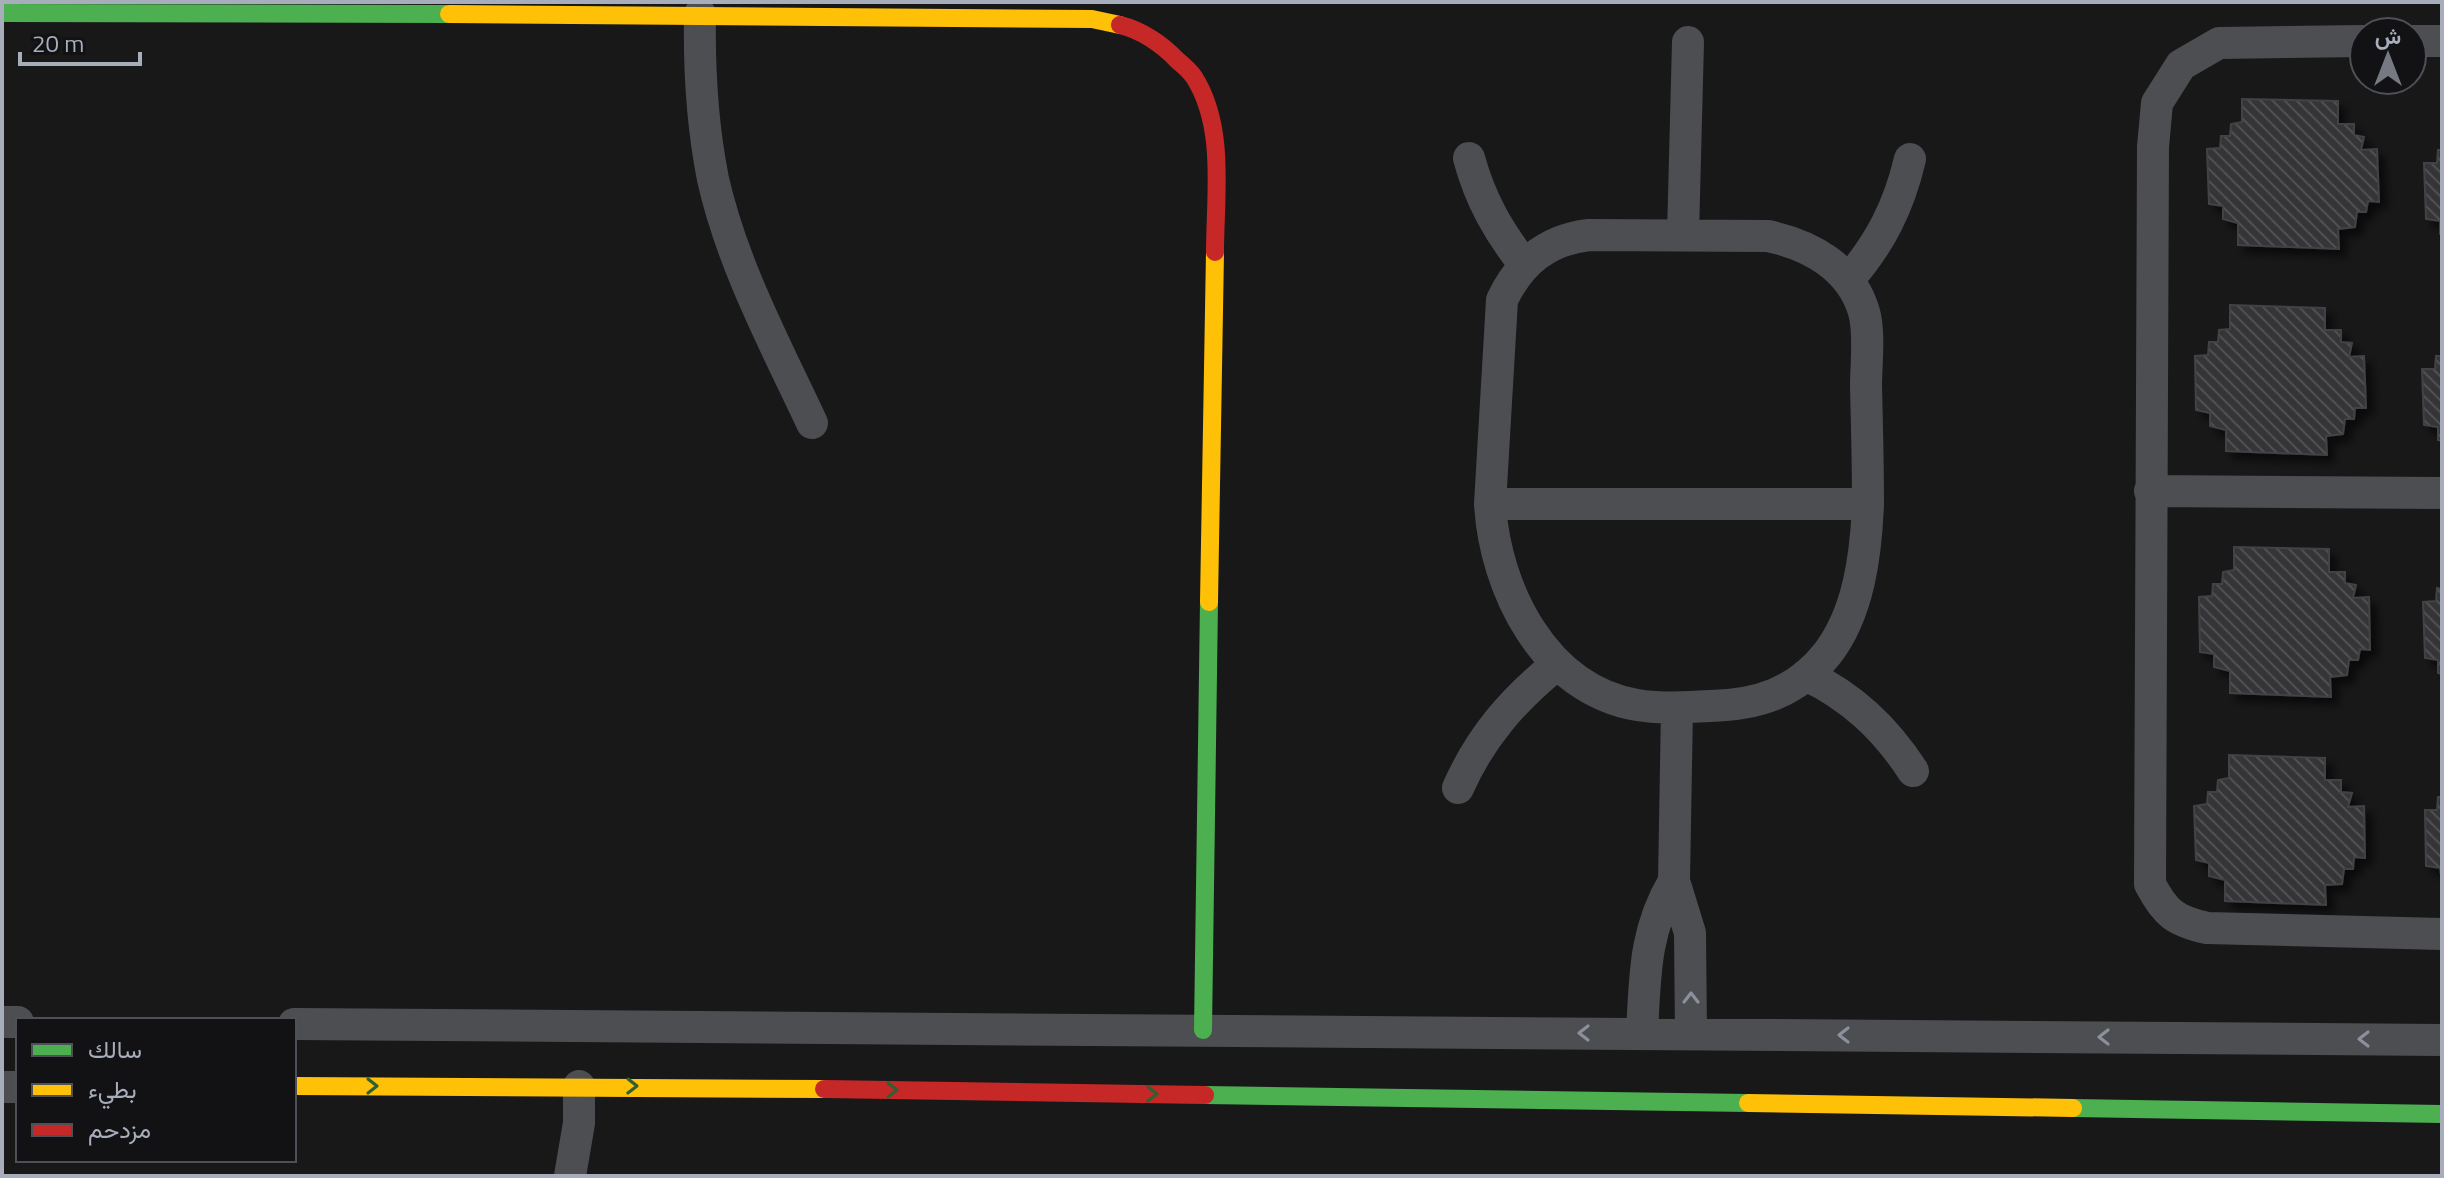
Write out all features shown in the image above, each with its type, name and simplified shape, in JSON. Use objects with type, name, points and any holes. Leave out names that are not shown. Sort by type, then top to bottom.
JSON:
[{"type":"street","points":[[2,13],[700,14],[1092,19],[1131,28],[1166,48],[1194,77],[1210,114],[1216,154],[1203,1030]]},
{"type":"street","points":[[700,14],[700,84],[714,181],[729,234],[749,286],[812,423]]},
{"type":"street","points":[[2348,41],[2219,43],[2181,65],[2157,103],[2153,147],[2150,884],[2162,907],[2182,923],[2207,928],[2442,934]]},
{"type":"street","points":[[1683,235],[1688,42]]},
{"type":"street","points":[[1469,158],[1484,203],[1502,235],[1524,264]]},
{"type":"street","points":[[1848,280],[1879,240],[1893,214],[1910,159]]},
{"type":"street","points":[[1683,235],[1768,236],[1812,249],[1832,262],[1848,280],[1865,314],[1868,504],[1864,558],[1842,631],[1826,655],[1806,675],[1773,696],[1743,705],[1677,708],[1636,704],[1588,687],[1557,664],[1535,636],[1506,586],[1492,535],[1490,504],[1502,300],[1511,281],[1524,264],[1540,251],[1574,237],[1683,235]]},
{"type":"street","points":[[2150,491],[2442,493]]},
{"type":"street","points":[[1490,504],[1868,504]]},
{"type":"street","points":[[1458,788],[1486,735],[1506,708],[1557,664]]},
{"type":"street","points":[[1806,675],[1859,706],[1898,748],[1913,771]]},
{"type":"street","points":[[1677,708],[1674,881],[1690,933],[1691,1034]]},
{"type":"street","points":[[1642,1034],[1649,939],[1663,899],[1674,881]]},
{"type":"street","points":[[296,1024],[2442,1040]]},
{"type":"street","points":[[296,1086],[579,1086],[2442,1114]]},
{"type":"street","points":[[570,1176],[579,1123],[579,1086]]},
{"type":"building","points":[[2242,99],[2338,101],[2338,124],[2354,124],[2354,135],[2364,137],[2361,150],[2377,149],[2379,202],[2368,201],[2366,212],[2357,212],[2355,227],[2338,229],[2339,249],[2238,245],[2238,223],[2223,219],[2223,206],[2209,204],[2207,149],[2220,148],[2221,136],[2230,136],[2231,124],[2242,122]]},
{"type":"building","points":[[2438,150],[2442,150],[2442,235],[2440,221],[2426,219],[2424,163],[2437,163]]},
{"type":"building","points":[[2230,305],[2325,308],[2325,330],[2341,330],[2341,342],[2352,343],[2349,357],[2364,356],[2366,408],[2355,408],[2354,419],[2345,419],[2343,434],[2326,436],[2327,455],[2226,451],[2226,430],[2210,426],[2210,413],[2196,410],[2195,356],[2208,355],[2209,342],[2218,342],[2219,330],[2230,329]]},
{"type":"building","points":[[2436,356],[2442,356],[2442,441],[2438,440],[2438,427],[2424,425],[2422,369],[2435,369]]},
{"type":"building","points":[[2234,547],[2329,549],[2329,572],[2345,572],[2345,583],[2356,585],[2353,598],[2369,597],[2370,650],[2360,649],[2358,660],[2349,660],[2347,675],[2330,677],[2331,697],[2230,693],[2230,671],[2214,667],[2214,654],[2200,652],[2199,597],[2212,596],[2213,584],[2222,584],[2223,572],[2234,570]]},
{"type":"building","points":[[2437,588],[2442,589],[2442,674],[2438,673],[2438,660],[2425,658],[2423,602],[2436,601]]},
{"type":"building","points":[[2229,755],[2325,758],[2325,780],[2341,780],[2341,792],[2352,793],[2348,807],[2364,806],[2365,858],[2354,857],[2353,869],[2344,869],[2342,884],[2325,885],[2326,905],[2225,901],[2225,880],[2209,876],[2209,863],[2196,860],[2194,806],[2207,804],[2208,792],[2217,792],[2218,780],[2229,778]]},
{"type":"building","points":[[2438,797],[2442,797],[2442,881],[2440,868],[2426,866],[2425,810],[2437,810]]},
{"type":"traffic: fast","points":[[2,13],[449,14]]},
{"type":"traffic: fast","points":[[1203,1030],[1209,602]]},
{"type":"traffic: fast","points":[[1205,1095],[1748,1103]]},
{"type":"traffic: fast","points":[[2073,1108],[2442,1114]]},
{"type":"traffic: slow","points":[[449,14],[1092,19],[1120,25]]},
{"type":"traffic: slow","points":[[1209,602],[1215,252]]},
{"type":"traffic: slow","points":[[296,1086],[824,1089]]},
{"type":"traffic: slow","points":[[1748,1103],[2073,1108]]},
{"type":"traffic: jam","points":[[1120,25],[1143,34],[1165,48],[1192,75],[1204,97],[1215,140],[1215,252]]},
{"type":"traffic: jam","points":[[824,1089],[1205,1095]]}]
